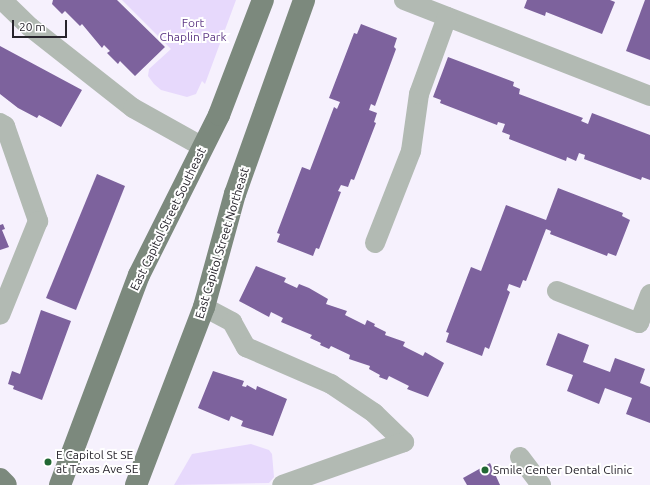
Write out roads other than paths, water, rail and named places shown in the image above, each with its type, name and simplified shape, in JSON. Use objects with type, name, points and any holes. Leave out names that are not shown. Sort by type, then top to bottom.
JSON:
[{"type":"main road","name":"East Capitol Street Southeast","points":[[60,485],[139,275],[219,115],[263,0]]},
{"type":"main road","name":"East Capitol Street Northeast","points":[[136,485],[204,307],[235,194],[304,0]]},
{"type":"main road","points":[[0,479],[6,485]]},
{"type":"lane","points":[[2,0],[30,27],[132,108],[203,147]]},
{"type":"lane","points":[[404,0],[650,96]]},
{"type":"lane","points":[[375,243],[411,151],[418,94],[447,17]]},
{"type":"lane","points":[[0,123],[5,126],[38,221],[0,315]]},
{"type":"lane","points":[[557,291],[639,324],[650,294]]},
{"type":"lane","points":[[204,307],[232,322],[246,347],[331,384],[374,413],[404,442],[282,485]]},
{"type":"lane","points":[[520,457],[541,485]]},
{"type":"place","name":"E Capitol St SE at Texas Ave SE","points":[[48,462]]},
{"type":"place","name":"Smile Center Dental Clinic","points":[[485,470]]},
{"type":"park label","name":"Fort Chaplin Park","points":[[193,30]]}]
